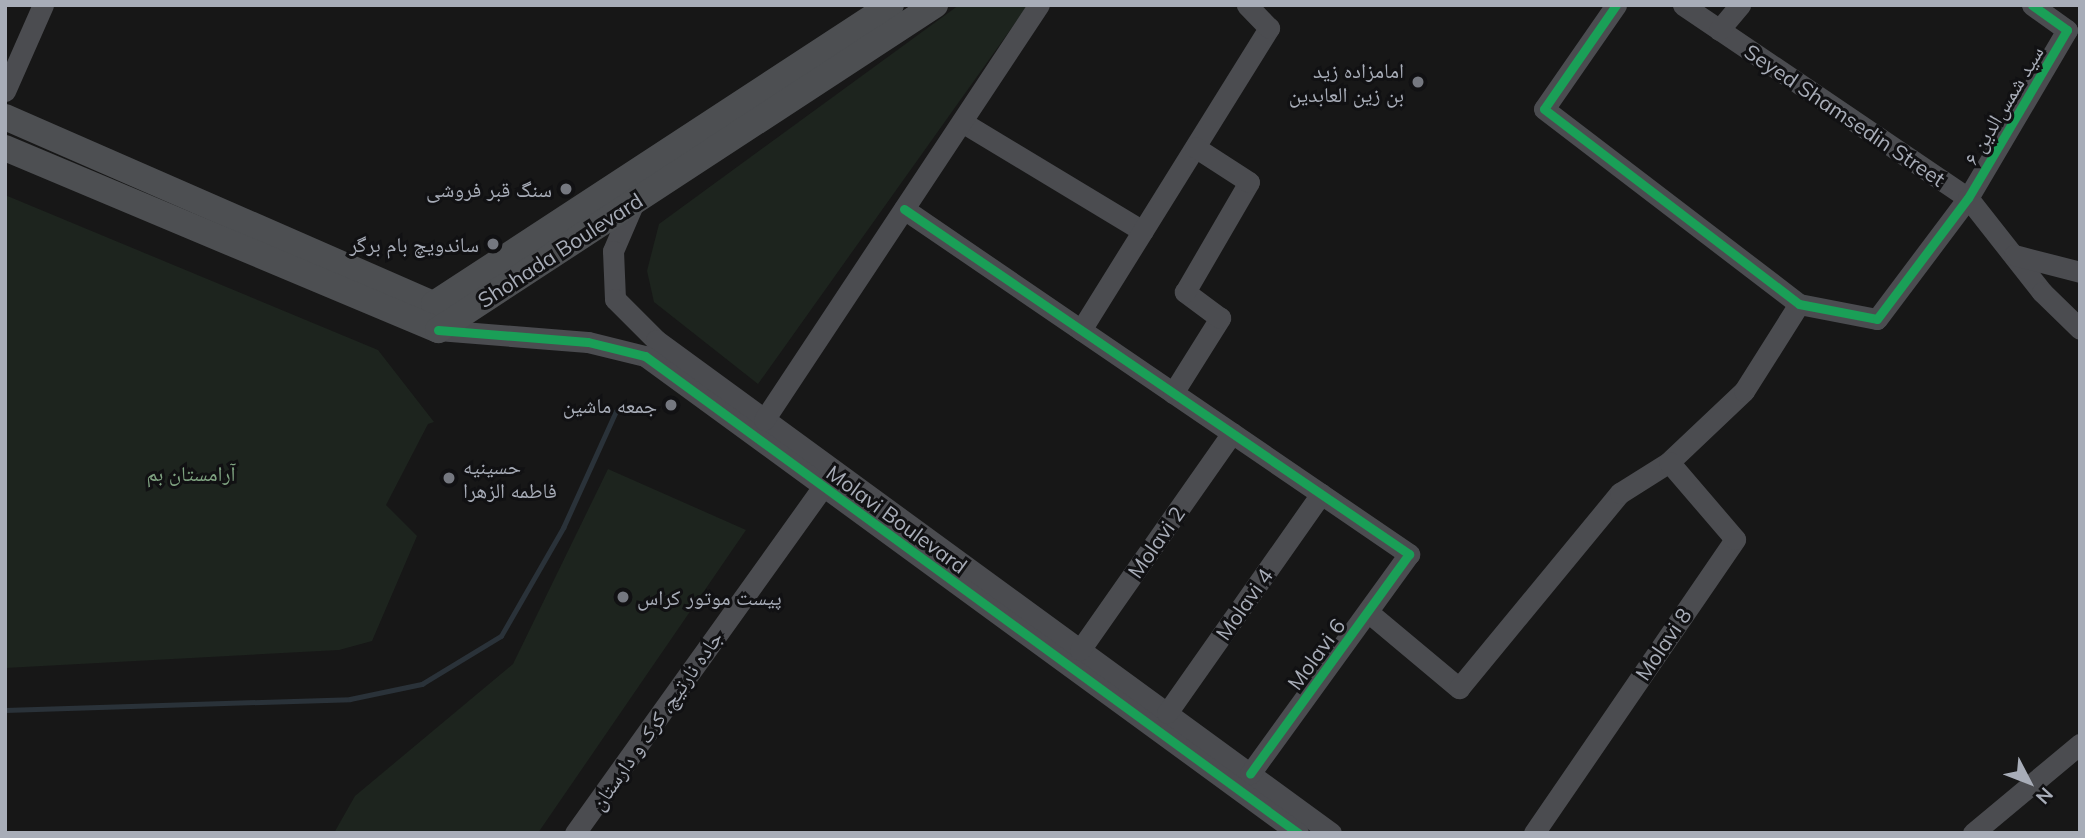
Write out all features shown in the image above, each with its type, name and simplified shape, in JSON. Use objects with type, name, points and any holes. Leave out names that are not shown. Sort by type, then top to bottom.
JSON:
[{"type":"main road","name":"Shohada Boulevard","points":[[438,330],[634,202],[797,81],[891,5]]},
{"type":"main road","name":"Shohada Boulevard","points":[[5,117],[434,304],[797,81],[935,5]]},
{"type":"main road","points":[[5,148],[438,330]]},
{"type":"street","points":[[5,91],[43,5]]},
{"type":"street","points":[[764,420],[1039,5]]},
{"type":"street","points":[[1081,330],[1269,28],[1247,5]]},
{"type":"street","points":[[1616,5],[1544,109],[1799,304],[1877,318],[1968,198]]},
{"type":"street","name":"Seyed Shamsedin Street","points":[[1683,5],[1968,198],[2080,329]]},
{"type":"street","points":[[1719,30],[1740,5]]},
{"type":"street","name":"سید شمس‌الدین ۶","points":[[1968,198],[2067,30],[2032,5]]},
{"type":"street","points":[[962,121],[1143,231]]},
{"type":"street","points":[[1173,393],[1220,318],[1185,292],[1249,182],[1195,147]]},
{"type":"street","name":"Molavi Boulevard","points":[[634,202],[613,251],[615,299],[650,348],[829,479],[1298,833]]},
{"type":"street","points":[[904,209],[1321,494]]},
{"type":"street","points":[[2014,255],[2080,272]]},
{"type":"street","points":[[1367,612],[1459,688],[1620,493],[1669,462],[1744,391],[1799,304]]},
{"type":"street","name":"Molavi Boulevard","points":[[438,330],[650,348],[764,420],[829,479],[1080,650],[1331,833]]},
{"type":"street","name":"Molavi 2","points":[[1080,650],[1232,433]]},
{"type":"street","name":"Molavi 8","points":[[1534,833],[1735,539],[1669,462]]},
{"type":"street","name":"جاده نارتیچ، کرک و دارستان","points":[[575,833],[829,479]]},
{"type":"street","name":"Molavi 6","points":[[1250,774],[1409,554],[1321,494]]},
{"type":"street","name":"Molavi 4","points":[[1167,713],[1321,494]]},
{"type":"street","points":[[1973,833],[2080,744]]},
{"type":"green space","points":[[959,5],[1028,5],[758,384],[654,302],[647,271],[659,224]]},
{"type":"green space","name":"آرامستان بم","points":[[5,195],[378,350],[434,422],[428,424],[386,505],[417,536],[372,641],[339,650],[5,668]]},
{"type":"green space","name":"پیست موتور کراس","points":[[608,469],[746,530],[538,833],[334,833],[355,796],[513,664]]},
{"type":"waterway","points":[[5,710],[350,699],[422,684],[501,636],[563,528],[616,411]]},
{"type":"cycle path","points":[[1616,5],[1544,109],[1799,304],[1877,319],[1968,198],[2067,30],[2032,5]]},
{"type":"cycle path","points":[[904,209],[1409,554],[1250,774]]},
{"type":"cycle path","points":[[438,330],[588,342],[645,356],[1298,833]]},
{"type":"place","name":"امامزاده زید بن زین العابدین","points":[[1418,82]]},
{"type":"place","name":"سنگ قبر فروشی","points":[[566,189]]},
{"type":"place","name":"ساندویچ بام برگر","points":[[493,244]]},
{"type":"place","name":"جمعه ماشین","points":[[671,405]]},
{"type":"place","name":"حسینیه فاطمه الزهرا","points":[[449,478]]},
{"type":"place","name":"پیست موتور کراس","points":[[623,597]]}]
